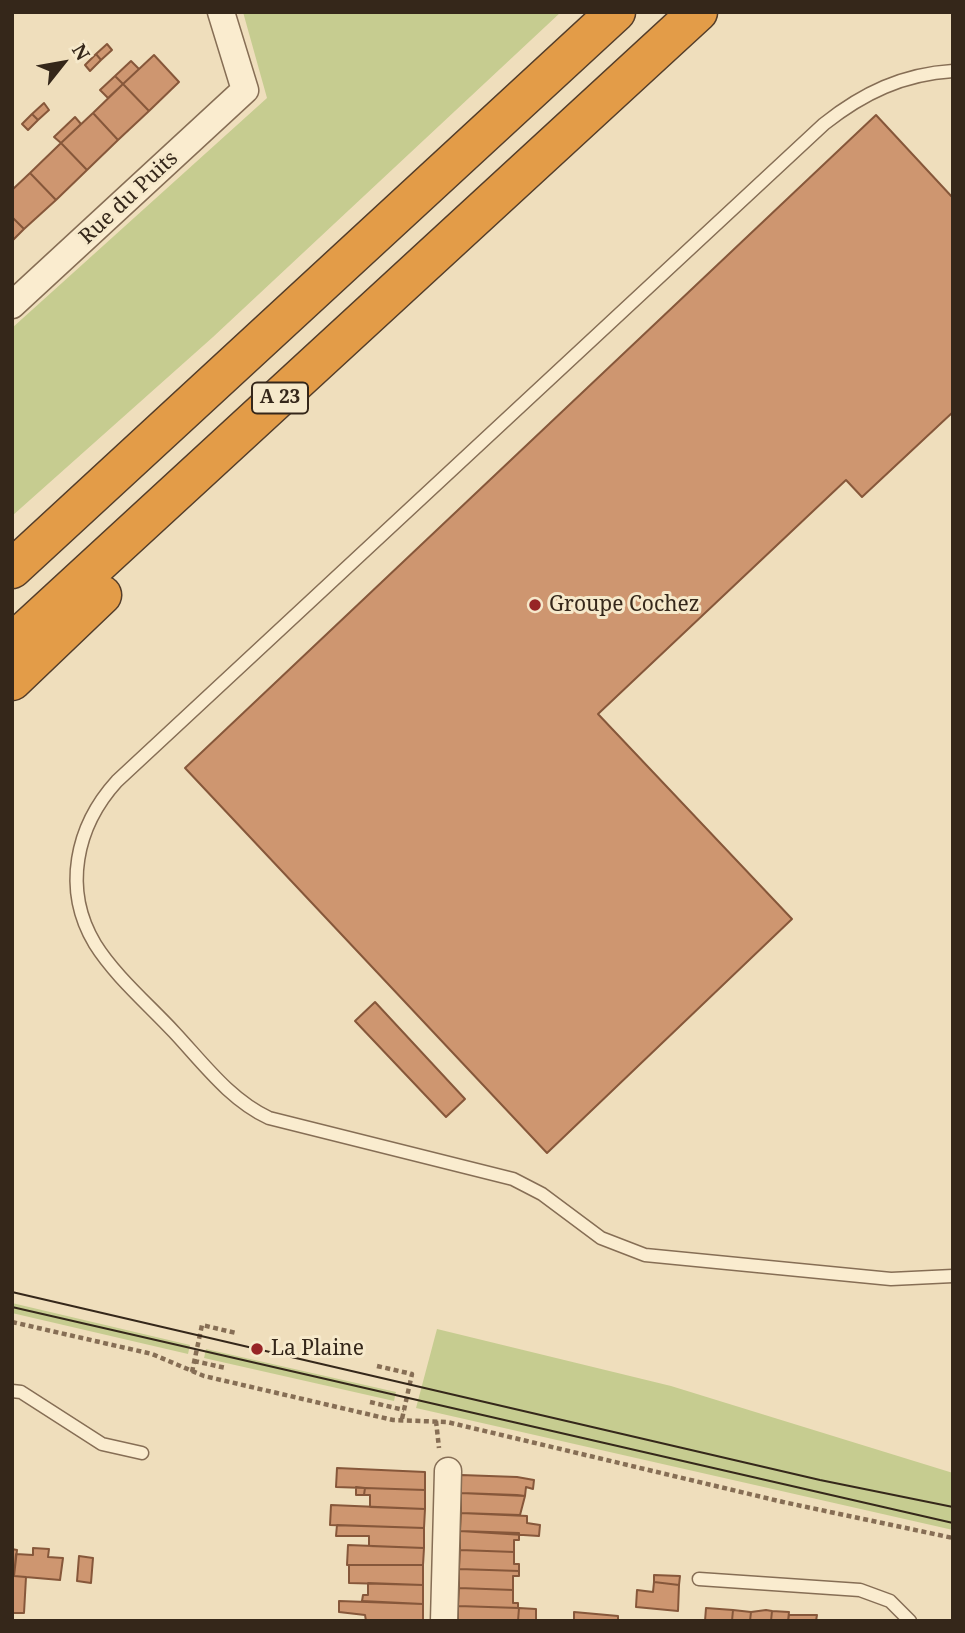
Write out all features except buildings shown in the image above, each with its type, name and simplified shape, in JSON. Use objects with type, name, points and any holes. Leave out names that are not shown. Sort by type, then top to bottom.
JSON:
[{"type":"highway","name":"A 23","points":[[12,569],[616,12]]},
{"type":"highway","name":"A 23","points":[[12,643],[698,12]]},
{"type":"highway","points":[[12,681],[105,592],[133,533]]},
{"type":"street","name":"Rue du Puits","points":[[12,305],[245,90],[221,12]]},
{"type":"street","points":[[444,1621],[448,1471]]},
{"type":"lane","points":[[953,71],[901,79],[860,97],[824,124],[117,781],[88,820],[82,836],[76,870],[86,926],[105,957],[236,1098],[268,1118],[513,1179],[542,1194],[601,1238],[645,1255],[859,1277],[891,1279],[953,1276]]},
{"type":"lane","points":[[12,1391],[21,1392],[102,1444],[142,1453]]},
{"type":"lane","points":[[699,1579],[860,1590],[881,1596],[910,1621]]},
{"type":"path","points":[[12,1322],[152,1354],[192,1372],[402,1420],[447,1423],[783,1502],[953,1538]]},
{"type":"path","points":[[192,1372],[202,1325],[236,1333]]},
{"type":"path","points":[[194,1361],[226,1368]]},
{"type":"path","points":[[377,1366],[412,1374],[402,1420]]},
{"type":"path","points":[[370,1402],[404,1410]]},
{"type":"green space","points":[[243,12],[561,12],[213,337],[12,516],[12,328],[267,98]]},
{"type":"green space","points":[[12,1303],[190,1345],[188,1354],[12,1313]]},
{"type":"green space","points":[[437,1329],[671,1386],[953,1473],[953,1530],[416,1408]]},
{"type":"green space","points":[[206,1349],[396,1392],[394,1401],[204,1358]]},
{"type":"tram line","points":[[12,1292],[820,1480],[953,1507]]},
{"type":"tram line","points":[[12,1307],[953,1523]]},
{"type":"place","name":"Groupe Cochez","points":[[535,605]]},
{"type":"place","name":"La Plaine","points":[[257,1349]]}]
